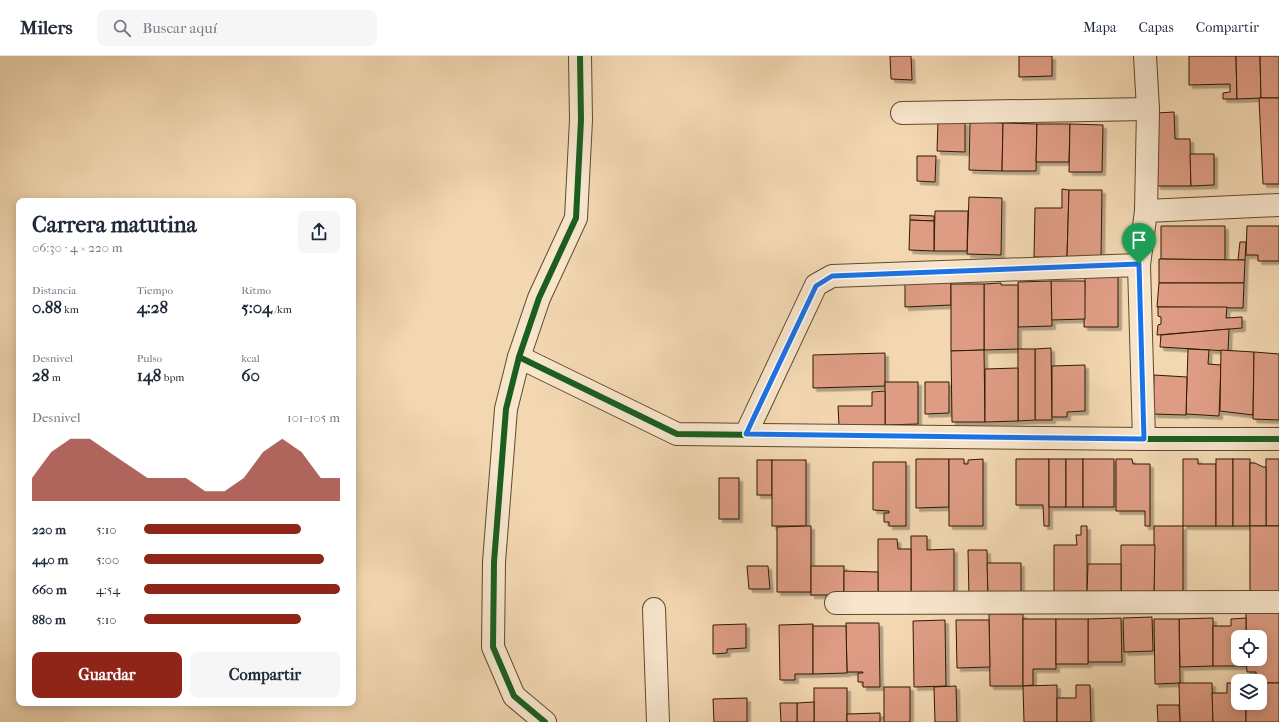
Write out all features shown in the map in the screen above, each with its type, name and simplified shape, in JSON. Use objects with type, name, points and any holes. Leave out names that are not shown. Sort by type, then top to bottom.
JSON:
[{"type":"street","points":[[545,722],[514,696],[493,647],[494,562],[506,409],[519,357],[539,298],[576,218],[581,120],[580,56]]},
{"type":"street","points":[[1144,439],[1139,264],[1146,211],[1148,109],[1146,56]]},
{"type":"street","points":[[902,113],[1148,109]]},
{"type":"street","points":[[1146,211],[1279,205]]},
{"type":"street","points":[[746,434],[816,286],[832,276],[1139,264]]},
{"type":"street","points":[[519,357],[677,434],[1279,439]]},
{"type":"street","points":[[836,603],[1279,602]]},
{"type":"street","points":[[654,609],[658,722]]},
{"type":"building","points":[[890,56],[911,56],[912,80],[891,79]]},
{"type":"building","points":[[1019,56],[1052,56],[1052,76],[1019,77]]},
{"type":"building","points":[[1189,56],[1236,56],[1237,99],[1223,99],[1223,93],[1230,92],[1230,84],[1189,85]]},
{"type":"building","points":[[1236,56],[1260,56],[1261,98],[1237,99]]},
{"type":"building","points":[[1260,56],[1279,56],[1279,98],[1261,98]]},
{"type":"building","points":[[1259,98],[1279,98],[1279,184],[1263,184]]},
{"type":"building","points":[[1174,112],[1175,139],[1190,139],[1191,186],[1157,186],[1156,113]]},
{"type":"building","points":[[938,122],[965,122],[965,152],[937,151]]},
{"type":"building","points":[[970,122],[1003,123],[1002,171],[969,170]]},
{"type":"building","points":[[1003,123],[1037,124],[1036,171],[1002,171]]},
{"type":"building","points":[[1037,124],[1070,124],[1069,162],[1036,162]]},
{"type":"building","points":[[1070,124],[1103,125],[1102,172],[1069,172]]},
{"type":"building","points":[[1190,154],[1214,154],[1214,185],[1191,186]]},
{"type":"building","points":[[917,156],[936,156],[935,182],[917,181]]},
{"type":"building","points":[[1062,189],[1069,190],[1067,257],[1034,257],[1035,208],[1062,208]]},
{"type":"building","points":[[1069,190],[1102,190],[1101,258],[1067,257]]},
{"type":"building","points":[[969,197],[1002,198],[1001,255],[967,254]]},
{"type":"building","points":[[935,211],[968,211],[967,251],[934,251]]},
{"type":"building","points":[[910,215],[934,216],[934,221],[910,220]]},
{"type":"building","points":[[910,220],[934,221],[934,251],[909,250]]},
{"type":"building","points":[[1161,226],[1225,226],[1225,260],[1161,259]]},
{"type":"building","points":[[1247,226],[1279,226],[1279,261],[1258,261],[1258,255],[1246,255]]},
{"type":"building","points":[[1240,242],[1246,242],[1245,260],[1238,260]]},
{"type":"building","points":[[1159,259],[1245,260],[1244,283],[1159,283]]},
{"type":"building","points":[[1118,275],[1118,327],[1084,327],[1085,276]]},
{"type":"building","points":[[951,279],[951,305],[905,307],[905,281]]},
{"type":"building","points":[[1051,281],[1085,281],[1085,319],[1051,320]]},
{"type":"building","points":[[1051,281],[1052,326],[1018,327],[1018,282]]},
{"type":"building","points":[[1001,283],[1001,285],[1018,285],[1018,349],[984,350],[984,284]]},
{"type":"building","points":[[1159,283],[1244,283],[1243,308],[1157,307]]},
{"type":"building","points":[[951,284],[984,284],[984,350],[951,351]]},
{"type":"building","points":[[1158,307],[1227,307],[1226,318],[1242,317],[1242,328],[1157,335],[1158,325],[1161,324],[1161,317],[1158,316]]},
{"type":"building","points":[[1229,329],[1228,351],[1160,347],[1161,335]]},
{"type":"building","points":[[1051,348],[1052,420],[1035,420],[1035,349]]},
{"type":"building","points":[[1018,349],[1035,349],[1035,420],[1018,421]]},
{"type":"building","points":[[1188,349],[1209,350],[1208,364],[1221,365],[1219,416],[1186,414]]},
{"type":"building","points":[[984,350],[985,422],[952,422],[951,351]]},
{"type":"building","points":[[1221,350],[1254,352],[1253,415],[1220,411]]},
{"type":"building","points":[[1254,352],[1279,354],[1279,420],[1253,419]]},
{"type":"building","points":[[885,353],[885,386],[813,388],[813,355]]},
{"type":"building","points":[[1085,365],[1085,411],[1067,412],[1067,417],[1052,417],[1052,366]]},
{"type":"building","points":[[1018,368],[1018,421],[985,422],[985,369]]},
{"type":"building","points":[[1154,375],[1187,377],[1186,415],[1153,414]]},
{"type":"building","points":[[885,382],[918,382],[918,424],[885,425]]},
{"type":"building","points":[[925,382],[949,382],[949,413],[925,414]]},
{"type":"building","points":[[885,391],[885,425],[839,426],[838,406],[872,406],[872,392]]},
{"type":"building","points":[[916,459],[949,459],[949,507],[916,508]]},
{"type":"building","points":[[949,459],[964,459],[964,464],[968,464],[968,460],[983,459],[983,526],[949,526]]},
{"type":"building","points":[[1016,459],[1049,459],[1049,526],[1044,526],[1043,505],[1016,505]]},
{"type":"building","points":[[1049,459],[1066,459],[1066,507],[1049,507]]},
{"type":"building","points":[[1066,459],[1083,459],[1083,507],[1066,507]]},
{"type":"building","points":[[1083,459],[1114,459],[1114,507],[1083,507]]},
{"type":"building","points":[[1116,459],[1132,459],[1133,464],[1150,464],[1150,526],[1145,526],[1145,511],[1116,511]]},
{"type":"building","points":[[1183,459],[1198,459],[1198,464],[1216,464],[1216,526],[1183,526]]},
{"type":"building","points":[[1216,459],[1233,459],[1233,526],[1216,526]]},
{"type":"building","points":[[1233,459],[1250,459],[1250,526],[1233,526]]},
{"type":"building","points":[[1266,459],[1279,459],[1279,526],[1266,526]]},
{"type":"building","points":[[757,460],[772,460],[772,495],[757,495]]},
{"type":"building","points":[[772,460],[806,460],[806,526],[772,526]]},
{"type":"building","points":[[873,462],[906,462],[906,526],[889,526],[889,522],[884,522],[884,513],[889,513],[889,511],[873,510]]},
{"type":"building","points":[[1250,463],[1255,463],[1266,467],[1266,526],[1250,526]]},
{"type":"building","points":[[719,478],[739,478],[739,519],[719,519]]},
{"type":"building","points":[[811,526],[811,592],[777,592],[777,527]]},
{"type":"building","points":[[1081,526],[1087,526],[1087,593],[1054,593],[1054,545],[1077,545],[1076,535],[1081,535]]},
{"type":"building","points":[[1154,526],[1183,526],[1183,593],[1154,593]]},
{"type":"building","points":[[1250,526],[1279,526],[1279,595],[1250,595]]},
{"type":"building","points":[[911,536],[927,536],[927,550],[954,549],[954,593],[911,593]]},
{"type":"building","points":[[878,539],[897,539],[898,549],[911,549],[911,593],[878,593]]},
{"type":"building","points":[[1121,545],[1155,545],[1154,593],[1121,593]]},
{"type":"building","points":[[968,550],[987,550],[988,598],[969,598]]},
{"type":"building","points":[[987,563],[1021,563],[1021,593],[988,593]]},
{"type":"building","points":[[1088,564],[1121,564],[1121,593],[1087,593]]},
{"type":"building","points":[[747,566],[768,566],[770,589],[749,589]]},
{"type":"building","points":[[811,566],[844,566],[844,595],[811,595]]},
{"type":"building","points":[[844,571],[878,572],[878,595],[844,595]]},
{"type":"building","points":[[1279,611],[1279,683],[1267,683],[1267,674],[1247,672],[1247,666],[1267,666],[1267,630],[1246,630],[1246,612]]},
{"type":"building","points":[[989,614],[1023,614],[1023,686],[990,686]]},
{"type":"building","points":[[1152,617],[1153,651],[1124,652],[1123,618]]},
{"type":"building","points":[[1121,618],[1122,662],[1088,662],[1088,619]]},
{"type":"building","points":[[1213,618],[1213,666],[1180,667],[1179,619]]},
{"type":"building","points":[[1246,618],[1246,630],[1231,630],[1231,666],[1213,666],[1213,626],[1231,626],[1231,619]]},
{"type":"building","points":[[1023,619],[1056,619],[1056,669],[1033,669],[1033,685],[1023,686]]},
{"type":"building","points":[[1056,619],[1088,619],[1088,664],[1056,664]]},
{"type":"building","points":[[1154,619],[1179,619],[1180,683],[1155,684]]},
{"type":"building","points":[[945,620],[946,686],[914,687],[913,621]]},
{"type":"building","points":[[956,620],[989,620],[990,667],[957,668]]},
{"type":"building","points":[[846,623],[879,623],[880,687],[863,687],[863,682],[858,682],[858,673],[863,672],[847,672]]},
{"type":"building","points":[[746,624],[746,648],[727,649],[727,653],[713,654],[713,625]]},
{"type":"building","points":[[813,624],[813,674],[795,674],[795,680],[780,680],[779,625]]},
{"type":"building","points":[[813,626],[846,626],[847,673],[813,674]]},
{"type":"building","points":[[1179,683],[1212,683],[1213,722],[1180,722]]},
{"type":"building","points":[[1227,683],[1231,683],[1231,710],[1246,710],[1246,722],[1213,722],[1212,693],[1227,693]]},
{"type":"building","points":[[1267,683],[1279,683],[1279,722],[1246,722],[1246,710],[1267,710]]},
{"type":"building","points":[[1057,685],[1057,722],[1024,722],[1023,686]]},
{"type":"building","points":[[1076,685],[1090,685],[1091,722],[1057,722],[1057,698],[1076,698]]},
{"type":"building","points":[[956,686],[957,722],[935,722],[934,687]]},
{"type":"building","points":[[884,687],[910,687],[910,722],[884,722]]},
{"type":"building","points":[[814,688],[847,688],[847,722],[814,722]]},
{"type":"building","points":[[747,698],[747,722],[714,722],[713,699]]},
{"type":"building","points":[[814,702],[814,722],[797,722],[797,703]]},
{"type":"building","points":[[780,703],[797,703],[797,722],[781,722]]},
{"type":"building","points":[[1157,705],[1179,705],[1180,722],[1158,722]]},
{"type":"building","points":[[880,713],[880,722],[847,722],[847,714]]},
{"type":"cycle path","points":[[545,722],[514,696],[493,647],[494,562],[506,409],[519,357],[539,298],[576,218],[581,120],[580,56]]},
{"type":"cycle path","points":[[519,357],[677,434],[1279,439]]},
{"type":"route","points":[[1139,264],[1144,439],[746,434],[816,286],[832,276],[1139,264]]}]
